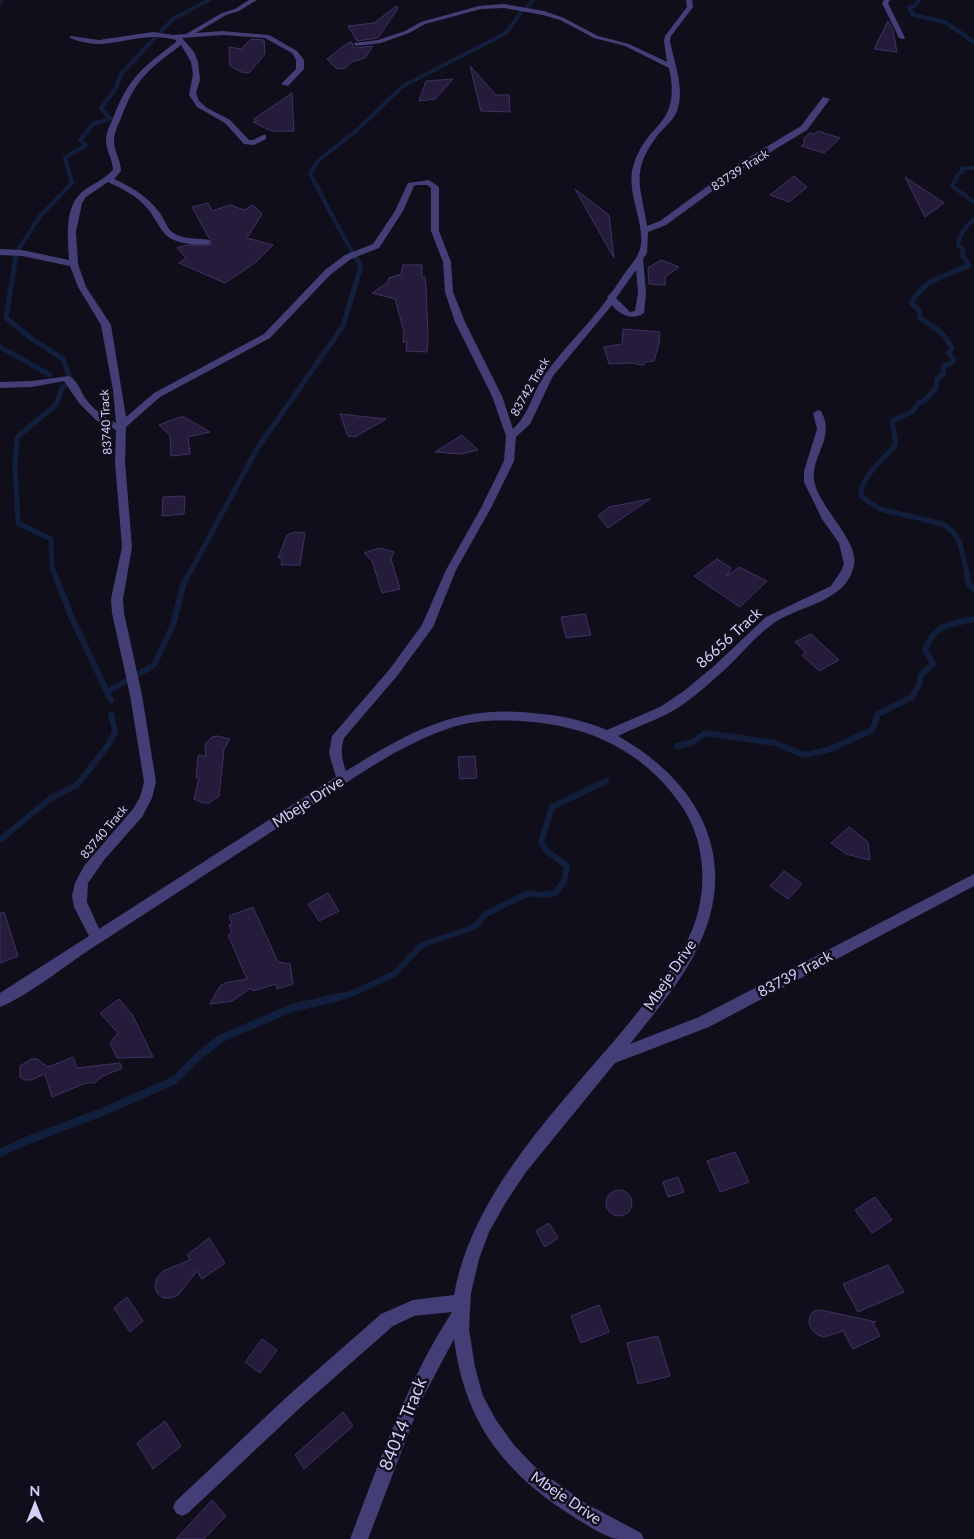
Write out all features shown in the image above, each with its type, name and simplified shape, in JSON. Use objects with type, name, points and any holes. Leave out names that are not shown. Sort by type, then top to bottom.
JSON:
[{"type":"street","points":[[207,242],[174,237],[169,234],[150,204],[133,191],[108,179],[116,171],[117,166],[110,142],[122,105],[139,75],[176,46],[180,37],[254,0]]},
{"type":"street","name":"83742 Track","points":[[343,779],[336,763],[334,749],[338,736],[404,659],[427,628],[450,570],[486,508],[509,461],[511,436],[525,424],[549,375],[602,313],[611,297],[639,260],[645,242],[645,230],[635,185],[635,174],[647,146],[671,116],[674,108],[675,76],[668,47],[668,36],[690,7],[689,0]]},
{"type":"street","points":[[887,0],[885,3],[902,38]]},
{"type":"street","points":[[356,44],[379,42],[407,32],[422,23],[481,7],[504,6],[544,13],[562,19],[596,37],[627,45],[673,67]]},
{"type":"street","points":[[72,36],[86,41],[100,42],[146,34],[180,37],[222,33],[267,36],[295,52],[300,60],[300,69],[285,84]]},
{"type":"street","points":[[180,37],[193,56],[196,73],[193,94],[200,106],[232,124],[247,142],[254,143],[263,137]]},
{"type":"street","name":"83739 Track","points":[[645,230],[664,222],[741,166],[804,128],[826,99]]},
{"type":"street","name":"83740 Track","points":[[97,938],[82,911],[79,894],[84,876],[142,806],[150,782],[142,727],[118,613],[119,585],[127,547],[120,428],[121,416],[118,390],[106,325],[82,287],[74,264],[72,232],[78,203],[88,190],[108,179]]},
{"type":"street","points":[[0,385],[32,384],[66,378],[71,381],[82,401],[100,419],[120,428],[157,394],[267,336],[328,272],[348,257],[376,246],[390,227],[411,185],[429,182],[435,187],[435,231],[447,262],[448,292],[460,322],[497,396],[511,436]]},
{"type":"street","points":[[0,252],[22,253],[74,264]]},
{"type":"street","points":[[611,297],[624,313],[635,315],[639,313],[642,293],[639,260]]},
{"type":"street","name":"86656 Track","points":[[608,736],[664,710],[688,694],[718,669],[770,620],[835,589],[841,582],[849,564],[848,549],[826,519],[809,482],[809,470],[822,429],[818,413]]},
{"type":"street","name":"Mbeje Drive","points":[[0,1001],[343,779],[395,748],[450,724],[471,718],[515,716],[551,719],[589,727],[644,758],[685,801],[704,839],[709,868],[707,896],[701,926],[691,949],[656,1000],[611,1057],[528,1155],[504,1188],[480,1232],[468,1264],[460,1309],[462,1351],[467,1375],[477,1404],[496,1438],[517,1464],[545,1488],[626,1537]]},
{"type":"street","name":"83739 Track","points":[[611,1057],[704,1022],[974,880]]},
{"type":"street","points":[[182,1508],[296,1400],[388,1320],[413,1308],[460,1309]]},
{"type":"street","name":"84014 Track","points":[[359,1539],[401,1422],[424,1372],[460,1309]]},
{"type":"building","points":[[396,6],[398,8],[378,38],[357,41],[348,26],[374,23]]},
{"type":"building","points":[[888,21],[893,30],[897,52],[874,49]]},
{"type":"building","points":[[251,39],[264,40],[265,54],[249,73],[241,72],[230,66],[229,47],[241,49]]},
{"type":"building","points":[[352,42],[353,47],[356,48],[373,46],[365,58],[351,62],[346,68],[337,69],[327,59]]},
{"type":"building","points":[[470,66],[496,95],[509,95],[510,112],[481,111]]},
{"type":"building","points":[[453,79],[435,99],[419,101],[426,81]]},
{"type":"building","points":[[292,93],[294,131],[271,131],[253,122],[257,121],[254,119]]},
{"type":"building","points":[[818,131],[840,138],[824,153],[801,146],[804,144],[804,138],[810,133],[814,134]]},
{"type":"building","points":[[794,176],[807,187],[789,202],[770,195]]},
{"type":"building","points":[[905,177],[944,203],[925,217]]},
{"type":"building","points":[[575,189],[609,215],[614,258]]},
{"type":"building","points":[[208,203],[212,211],[230,205],[244,210],[253,205],[262,214],[247,238],[273,245],[256,262],[225,283],[179,263],[186,258],[177,248],[186,245],[211,245],[211,239],[192,207]]},
{"type":"building","points":[[661,260],[679,267],[665,277],[665,285],[649,284],[648,268]]},
{"type":"building","points":[[403,265],[422,265],[422,277],[425,277],[426,286],[427,352],[406,351],[407,342],[403,342],[404,332],[395,299],[372,293],[387,283],[389,278],[401,274]]},
{"type":"building","points":[[623,329],[660,332],[654,361],[646,362],[643,365],[631,363],[609,364],[604,347],[622,344]]},
{"type":"building","points":[[340,414],[386,419],[355,437],[348,436]]},
{"type":"building","points":[[184,417],[210,432],[188,437],[190,454],[171,456],[170,435],[159,425]]},
{"type":"building","points":[[462,435],[478,450],[461,454],[435,452]]},
{"type":"building","points":[[185,496],[184,514],[162,516],[163,497]]},
{"type":"building","points":[[650,499],[608,528],[598,516],[609,507]]},
{"type":"building","points":[[295,532],[305,533],[300,565],[281,565],[282,558],[278,558],[287,535]]},
{"type":"building","points":[[379,548],[394,552],[391,559],[400,589],[382,593],[372,561],[364,553]]},
{"type":"building","points":[[717,559],[731,568],[727,576],[739,567],[767,581],[740,607],[694,576]]},
{"type":"building","points":[[585,614],[591,635],[566,638],[561,617]]},
{"type":"building","points":[[811,634],[839,660],[819,671],[802,655],[806,653],[795,642]]},
{"type":"building","points":[[218,736],[230,739],[224,749],[219,796],[209,803],[203,803],[194,799],[199,778],[196,778],[198,756],[206,756],[205,744],[212,737]]},
{"type":"building","points":[[475,756],[477,778],[460,779],[458,757]]},
{"type":"building","points":[[849,827],[868,842],[870,860],[846,854],[831,843]]},
{"type":"building","points":[[784,871],[802,884],[788,899],[770,886]]},
{"type":"building","points":[[328,893],[339,911],[319,921],[308,904]]},
{"type":"building","points":[[253,907],[278,962],[290,964],[293,984],[277,989],[276,984],[253,991],[251,988],[232,1001],[210,1004],[220,986],[225,983],[247,979],[228,935],[232,933],[229,925],[232,924],[229,916]]},
{"type":"building","points":[[4,912],[18,956],[0,963],[0,913]]},
{"type":"building","points":[[119,999],[132,1014],[153,1057],[117,1058],[110,1043],[118,1033],[100,1013]]},
{"type":"building","points":[[73,1057],[77,1068],[120,1063],[122,1068],[101,1077],[95,1083],[86,1083],[52,1097],[45,1074],[31,1080],[25,1080],[20,1077],[20,1066],[31,1059],[37,1059],[48,1067]]},
{"type":"building","points":[[735,1152],[749,1182],[720,1192],[707,1161]]},
{"type":"building","points":[[678,1177],[684,1192],[668,1197],[663,1182]]},
{"type":"building","points":[[619,1190],[628,1194],[632,1203],[628,1212],[619,1216],[610,1212],[606,1203],[610,1194]]},
{"type":"building","points":[[875,1197],[892,1220],[872,1233],[855,1210]]},
{"type":"building","points":[[549,1223],[558,1238],[545,1247],[536,1231]]},
{"type":"building","points":[[209,1238],[225,1263],[202,1279],[197,1271],[178,1295],[171,1298],[163,1298],[157,1293],[155,1286],[157,1278],[163,1271],[190,1260],[187,1255]]},
{"type":"building","points":[[888,1265],[904,1292],[858,1312],[843,1284]]},
{"type":"building","points":[[127,1297],[143,1321],[130,1332],[114,1308]]},
{"type":"building","points":[[599,1305],[609,1332],[581,1343],[571,1316]]},
{"type":"building","points":[[821,1310],[876,1322],[873,1323],[880,1336],[853,1349],[843,1331],[824,1337],[818,1335],[812,1330],[809,1323],[810,1316],[814,1311]]},
{"type":"building","points":[[658,1336],[670,1376],[638,1384],[627,1343]]},
{"type":"building","points":[[262,1339],[277,1350],[260,1373],[245,1362]]},
{"type":"building","points":[[343,1412],[353,1426],[304,1469],[295,1455]]},
{"type":"building","points":[[165,1421],[181,1446],[153,1469],[137,1443]]},
{"type":"building","points":[[212,1500],[226,1516],[204,1539],[176,1539]]},
{"type":"waterway","points":[[18,250],[40,216],[72,183],[65,158],[86,145],[80,140],[93,124],[110,119],[101,108],[116,88],[121,74],[173,19],[209,0]]},
{"type":"waterway","points":[[527,7],[533,0]]},
{"type":"waterway","points":[[919,0],[915,6],[909,7],[913,15],[945,22],[974,42]]},
{"type":"waterway","points":[[353,253],[310,173],[319,160],[356,131],[403,86],[506,33],[522,11]]},
{"type":"waterway","points":[[974,168],[962,168],[962,172],[959,173],[952,186],[974,202]]},
{"type":"waterway","points":[[968,578],[960,543],[954,533],[943,524],[880,509],[861,496],[862,488],[869,475],[896,444],[892,421],[913,411],[918,403],[924,401],[936,388],[937,379],[944,373],[943,367],[953,362],[954,359],[948,353],[952,348],[949,343],[930,324],[920,318],[919,310],[911,303],[917,294],[930,282],[969,265],[963,257],[963,250],[958,245],[961,234],[974,219]]},
{"type":"waterway","points":[[187,578],[257,449],[343,326],[361,266],[352,252]]},
{"type":"waterway","points":[[16,256],[6,318],[32,339],[63,359],[71,381],[62,388],[56,405],[17,437],[15,466],[18,523],[51,539],[52,567],[56,578]]},
{"type":"waterway","points":[[0,347],[50,375]]},
{"type":"waterway","points":[[56,577],[71,616],[107,692]]},
{"type":"waterway","points":[[107,692],[154,665],[173,625],[183,585],[187,577]]},
{"type":"waterway","points":[[967,577],[969,585],[974,589]]},
{"type":"waterway","points":[[677,746],[691,743],[706,733],[775,743],[804,755],[828,750],[872,730],[878,714],[912,697],[919,685],[921,675],[933,664],[925,650],[929,641],[944,627],[974,619]]},
{"type":"waterway","points":[[107,692],[111,700]]},
{"type":"waterway","points":[[0,840],[51,798],[77,785],[108,745],[115,732],[111,714]]},
{"type":"waterway","points":[[334,998],[351,994],[394,974],[422,945],[474,927],[486,914],[514,900],[529,893],[542,895],[555,893],[564,882],[567,866],[548,852],[541,842],[552,807],[606,781]]},
{"type":"waterway","points":[[0,1153],[23,1142],[105,1111],[175,1080],[202,1053],[222,1038],[292,1008],[339,997]]}]
